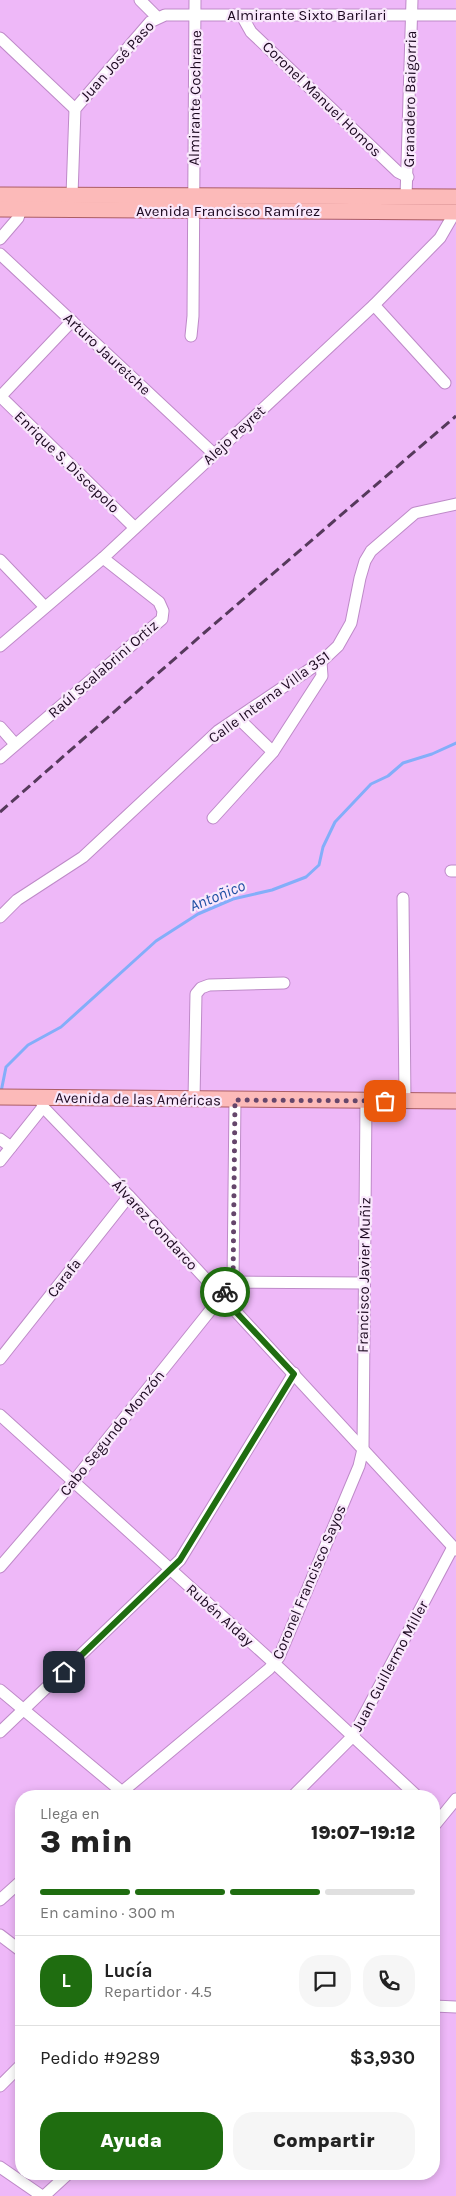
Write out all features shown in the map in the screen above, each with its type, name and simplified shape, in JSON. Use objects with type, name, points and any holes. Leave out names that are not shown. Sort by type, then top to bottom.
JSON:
[{"type":"main road","name":"Avenida Francisco Ramírez","points":[[0,195],[23,202],[194,211],[455,212]]},
{"type":"main road","name":"Avenida Francisco Ramírez","points":[[0,209],[23,202],[72,195],[456,197]]},
{"type":"main road","name":"Avenida de las Américas","points":[[0,1096],[41,1102],[366,1100],[456,1102]]},
{"type":"street","points":[[140,0],[157,17]]},
{"type":"street","name":"Almirante Cochrane","points":[[191,336],[194,316],[195,0]]},
{"type":"street","name":"Granadero Baigorria","points":[[406,197],[412,0]]},
{"type":"street","name":"Almirante Sixto Barilari","points":[[157,17],[196,15],[456,15]]},
{"type":"street","name":"Coronel Manuel Homos","points":[[242,16],[251,32],[398,172],[408,177]]},
{"type":"street","name":"Juan José Paso","points":[[72,195],[75,109],[150,22],[157,17]]},
{"type":"street","points":[[0,38],[75,109]]},
{"type":"street","points":[[0,239],[18,218],[23,202]]},
{"type":"street","name":"Alejo Peyret","points":[[0,646],[103,558],[374,305],[440,238],[455,212]]},
{"type":"street","name":"Arturo Jauretche","points":[[0,254],[214,454]]},
{"type":"street","points":[[374,305],[445,382]]},
{"type":"street","points":[[0,396],[72,321]]},
{"type":"street","name":"Enrique S. Discepolo","points":[[0,396],[135,528]]},
{"type":"street","name":"Calle Interna Villa 351","points":[[0,917],[17,900],[83,857],[218,731],[320,662],[338,646],[351,623],[360,578],[365,561],[371,551],[415,513],[456,504]]},
{"type":"street","name":"Raúl Scalabrini Ortiz","points":[[0,758],[162,619],[163,611],[159,602],[103,558]]},
{"type":"street","points":[[0,560],[46,607]]},
{"type":"street","points":[[213,818],[273,752],[322,676],[320,662]]},
{"type":"street","points":[[238,718],[273,752]]},
{"type":"street","points":[[0,727],[15,744]]},
{"type":"street","points":[[403,898],[405,1101]]},
{"type":"street","points":[[194,1100],[196,994],[201,988],[209,985],[284,983]]},
{"type":"street","points":[[235,1100],[233,1282],[364,1283]]},
{"type":"street","name":"Francisco Javier Muñiz","points":[[362,1449],[366,1100]]},
{"type":"street","points":[[0,1161],[41,1102]]},
{"type":"street","name":"Álvarez Condarco","points":[[41,1102],[454,1548]]},
{"type":"street","points":[[0,1139],[11,1147]]},
{"type":"street","name":"Carafa","points":[[0,1360],[129,1196]]},
{"type":"street","name":"Cabo Segundo Monzón","points":[[0,1566],[73,1482],[233,1282]]},
{"type":"street","points":[[0,1732],[171,1570],[185,1553],[294,1374]]},
{"type":"street","name":"Rubén Alday","points":[[0,1415],[274,1663],[411,1790]]},
{"type":"street","name":"Coronel Francisco Sayos","points":[[128,1790],[279,1657],[358,1466],[362,1449]]},
{"type":"street","name":"Juan Guillermo Miller","points":[[299,1790],[353,1736],[454,1548]]},
{"type":"street","points":[[0,1690],[116,1790]]},
{"type":"street","points":[[440,1815],[456,1799]]},
{"type":"street","points":[[0,1900],[15,1886]]},
{"type":"street","points":[[0,1935],[15,1947]]},
{"type":"street","points":[[440,2006],[456,2007]]},
{"type":"street","points":[[0,2086],[15,2071]]},
{"type":"street","points":[[0,2167],[15,2177]]},
{"type":"street","points":[[19,2180],[43,2196],[61,2180]]},
{"type":"waterway","name":"Antoñico","points":[[1,1092],[6,1067],[28,1045],[61,1027],[156,941],[198,914],[233,899],[272,890],[306,877],[319,865],[323,847],[335,822],[371,784],[388,776],[403,763],[432,754],[456,743]]},
{"type":"railway","points":[[0,812],[456,416]]},
{"type":"way so far","points":[[225,1292],[233,1282],[235,1100],[385,1101]]},
{"type":"route","points":[[64,1672],[180,1560],[294,1374],[222,1297],[225,1292]]}]
